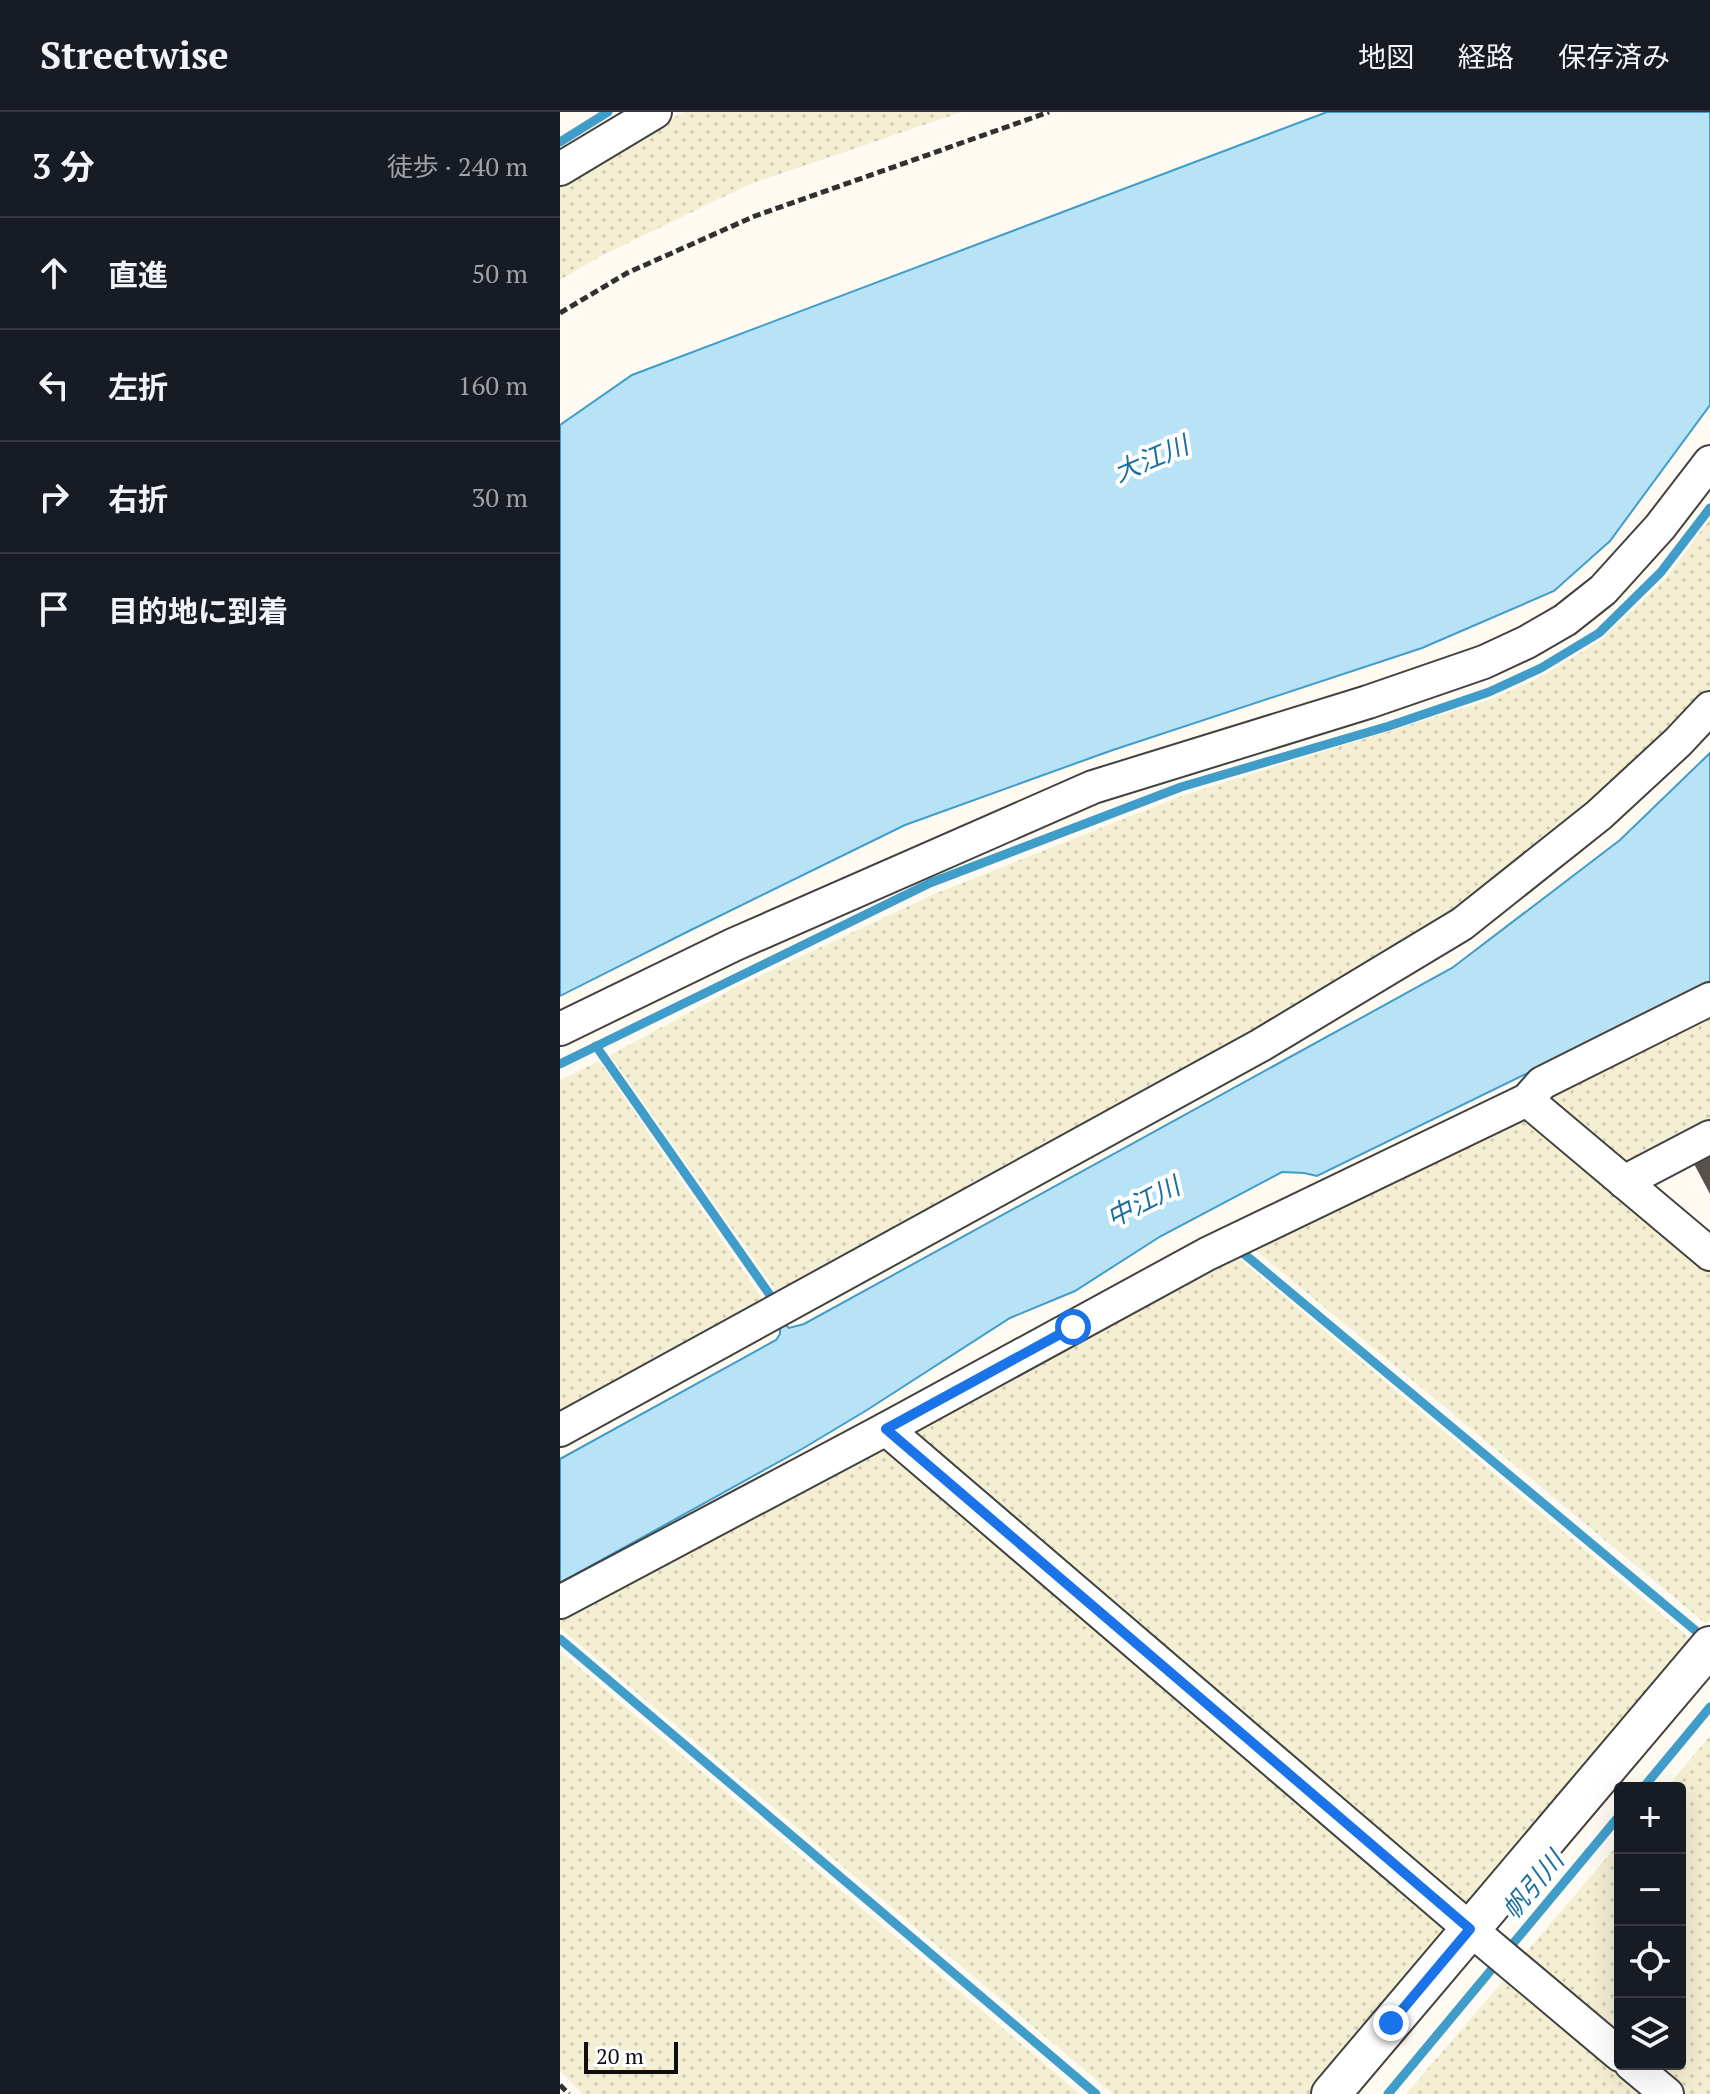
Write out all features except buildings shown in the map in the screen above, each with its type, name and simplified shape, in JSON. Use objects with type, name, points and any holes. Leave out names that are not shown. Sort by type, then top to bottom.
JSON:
[{"type":"street","points":[[560,169],[655,112]]},
{"type":"street","points":[[560,1029],[733,945],[1093,787],[1368,702],[1484,662],[1527,642],[1565,620],[1603,590],[1660,527],[1710,462]]},
{"type":"street","points":[[560,1430],[1261,1045],[1462,924],[1599,815],[1710,708]]},
{"type":"street","points":[[560,1602],[1207,1254],[1527,1100],[1542,1083],[1710,999]]},
{"type":"street","points":[[1527,1100],[1710,1254]]},
{"type":"street","points":[[1624,1182],[1710,1137]]},
{"type":"street","points":[[886,1429],[1614,2050]]},
{"type":"street","points":[[1331,2094],[1476,1934],[1710,1646]]},
{"type":"street","points":[[1638,2070],[1667,2094]]},
{"type":"path","points":[[560,313],[627,273],[755,216],[1049,112]]},
{"type":"path","points":[[560,2085],[569,2094]]},
{"type":"shaded area","points":[[683,112],[962,112],[748,185],[599,257],[560,280],[560,188]]},
{"type":"shaded area","points":[[1710,519],[1710,697],[1673,736],[1457,916],[1258,1038],[781,1298],[610,1055],[738,986],[934,894],[1184,795],[1492,699],[1540,677],[1601,640],[1666,578]]},
{"type":"shaded area","points":[[1710,1010],[1710,1126],[1639,1163],[1612,1159],[1543,1105],[1548,1091]]},
{"type":"shaded area","points":[[599,1061],[767,1305],[560,1419],[560,1080]]},
{"type":"shaded area","points":[[1529,1113],[1710,1265],[1710,1619],[1706,1624],[1248,1244]]},
{"type":"shaded area","points":[[1231,1252],[1692,1640],[1466,1907],[905,1434]]},
{"type":"shaded area","points":[[891,1444],[1448,1931],[1311,2094],[1113,2094],[560,1628],[560,1613]]},
{"type":"shaded area","points":[[560,1651],[1080,2094],[583,2094],[560,2071]]},
{"type":"shaded area","points":[[1710,1736],[1710,2094],[1682,2094],[1653,2070],[1686,2070],[1686,1782],[1671,1782]]},
{"type":"shaded area","points":[[1614,1849],[1614,2037],[1523,1956]]},
{"type":"shaded area","points":[[1509,1974],[1614,2063],[1614,2070],[1623,2070],[1651,2094],[1406,2094]]},
{"type":"water","name":"大江川","points":[[1327,112],[1710,112],[1710,405],[1610,541],[1554,591],[1422,648],[1110,751],[905,825],[560,996],[560,425],[632,375]]},
{"type":"water","name":"中江川","points":[[1710,753],[1710,984],[1317,1176],[1282,1172],[1161,1236],[1075,1291],[1010,1318],[802,1449],[560,1583],[560,1459],[776,1340],[780,1334],[780,1320],[789,1328],[804,1324],[1452,968],[1620,840]]},
{"type":"waterway","points":[[560,142],[608,112]]},
{"type":"waterway","points":[[560,1064],[930,883],[1181,787],[1389,726],[1489,692],[1541,668],[1599,633],[1661,572],[1710,508]]},
{"type":"waterway","points":[[596,1046],[770,1295]]},
{"type":"waterway","points":[[1243,1253],[1696,1631]]},
{"type":"waterway","points":[[560,1639],[1096,2094]]},
{"type":"waterway","name":"帆引川","points":[[1648,1782],[1710,1707]]},
{"type":"waterway","name":"帆引川","points":[[1388,2094],[1614,1822]]},
{"type":"route","points":[[1073,1327],[886,1429],[1470,1929],[1391,2023]]}]
